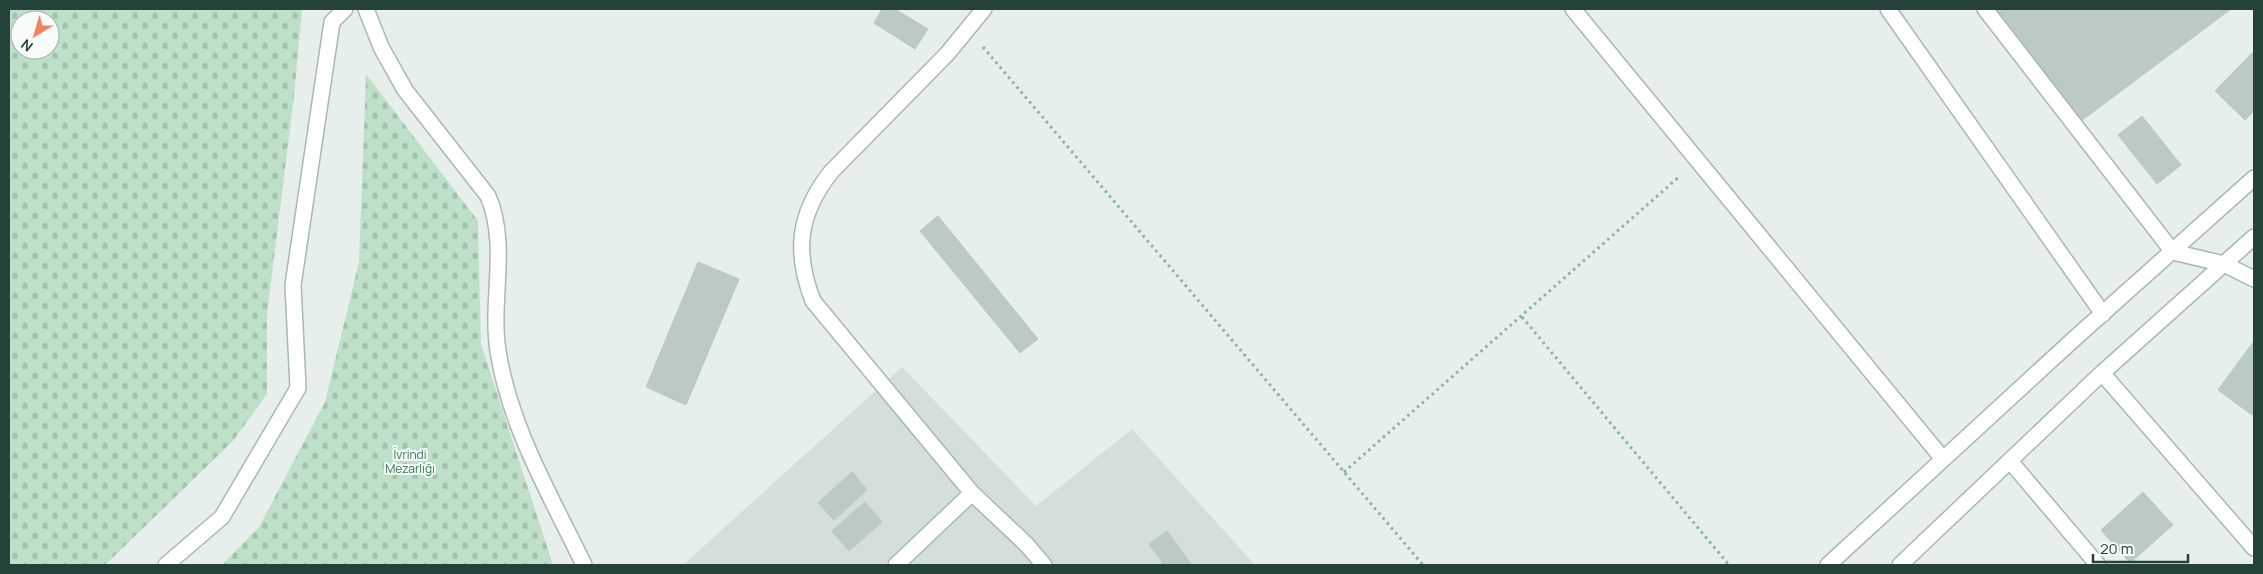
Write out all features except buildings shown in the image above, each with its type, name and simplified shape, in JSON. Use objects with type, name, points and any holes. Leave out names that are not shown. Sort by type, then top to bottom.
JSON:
[{"type":"street","points":[[166,565],[222,516],[298,388],[293,285],[332,22],[345,9]]},
{"type":"street","points":[[366,9],[381,48],[405,90],[488,196],[495,214],[498,231],[496,322],[501,373],[510,405],[522,436],[584,565]]},
{"type":"street","points":[[984,9],[968,30],[831,172],[819,187],[810,204],[801,241],[802,262],[806,282],[813,301],[972,493],[1027,545],[1044,565]]},
{"type":"street","points":[[1573,9],[1943,459]]},
{"type":"street","points":[[1888,9],[2103,314]]},
{"type":"street","points":[[1985,9],[2174,252],[2224,264],[2254,279]]},
{"type":"street","points":[[1828,565],[2254,178]]},
{"type":"street","points":[[1900,565],[2102,373],[2254,237]]},
{"type":"street","points":[[2102,373],[2254,548]]},
{"type":"street","points":[[2010,461],[2098,565]]},
{"type":"street","points":[[896,565],[972,493]]},
{"type":"path","points":[[968,30],[1423,565]]},
{"type":"path","points":[[1344,472],[1697,161]]},
{"type":"path","points":[[1522,317],[1729,565]]},
{"type":"shaded area","points":[[902,367],[1036,506],[1132,429],[1255,565],[683,565]]},
{"type":"green space","points":[[9,9],[302,9],[294,96],[267,314],[267,394],[233,441],[105,565],[9,565]]},
{"type":"green space","name":"İvrindi Mezarlığı","points":[[366,74],[478,221],[481,344],[553,565],[222,565],[259,527],[325,402],[359,262]]}]
